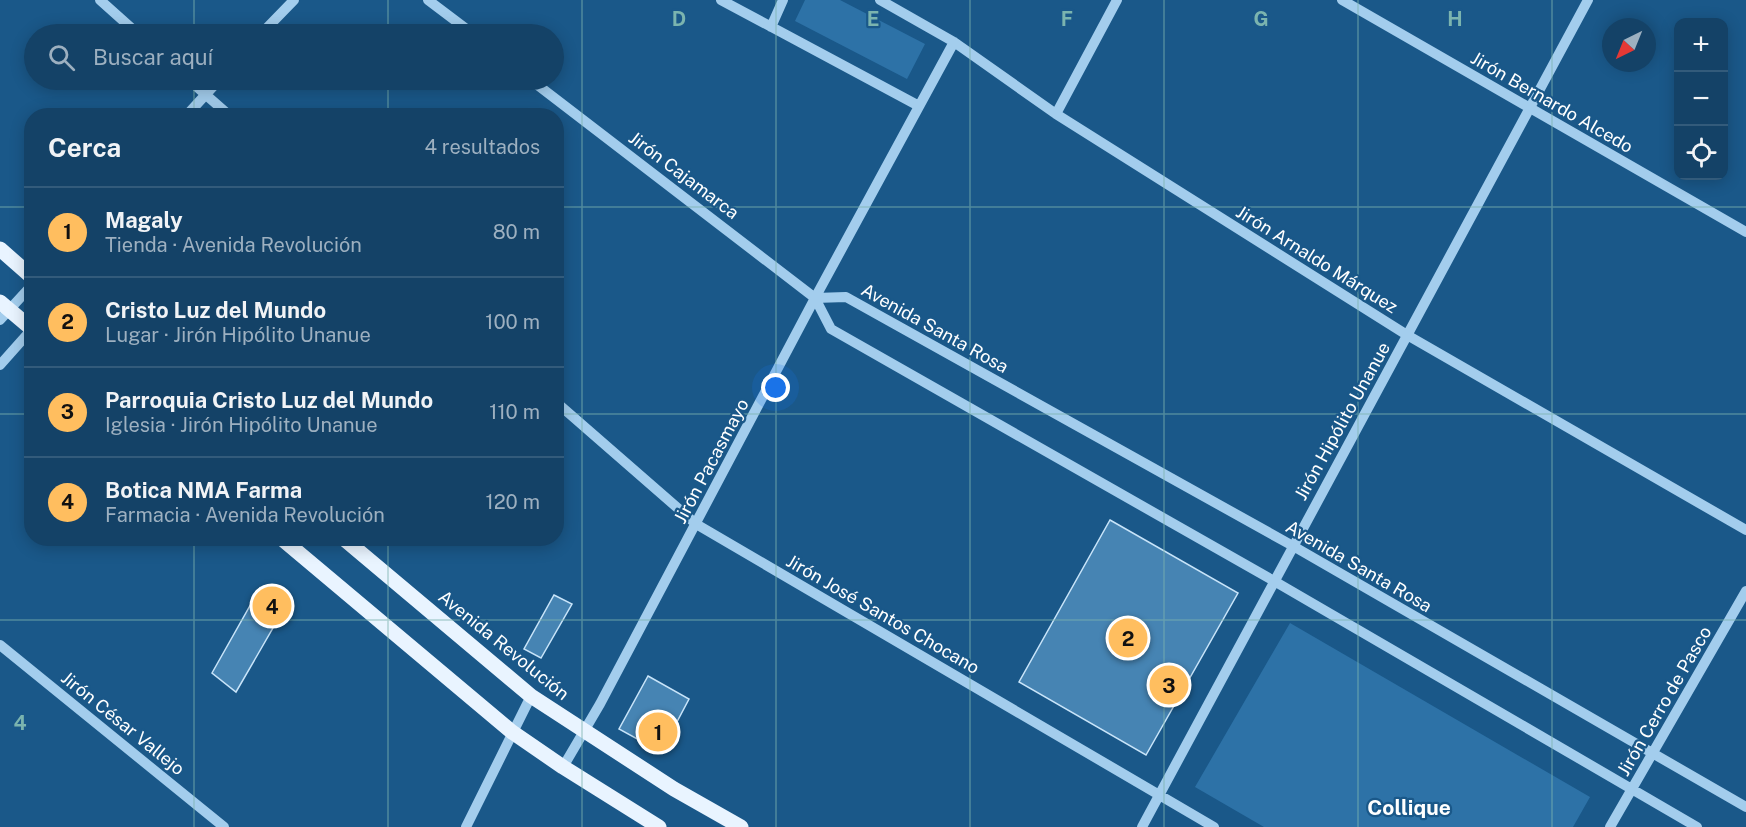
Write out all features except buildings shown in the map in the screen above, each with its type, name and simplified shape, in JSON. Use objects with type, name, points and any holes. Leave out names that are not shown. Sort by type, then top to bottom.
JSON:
[{"type":"main road","points":[[0,249],[24,269]]},
{"type":"main road","points":[[3,310],[24,324]]},
{"type":"main road","points":[[291,546],[512,732],[659,827]]},
{"type":"main road","name":"Avenida Revolución","points":[[353,546],[531,696],[674,789],[741,827]]},
{"type":"street","points":[[100,0],[127,24]]},
{"type":"street","points":[[271,24],[294,0]]},
{"type":"street","points":[[428,0],[460,24]]},
{"type":"street","points":[[721,0],[919,106]]},
{"type":"street","points":[[771,27],[783,0]]},
{"type":"street","name":"Jirón Arnaldo Márquez","points":[[880,0],[954,42],[1056,114],[1407,335],[1746,530]]},
{"type":"street","points":[[1056,114],[1117,0]]},
{"type":"street","name":"Jirón Bernardo Alcedo","points":[[1342,0],[1746,232]]},
{"type":"street","name":"Jirón Hipólito Unanue","points":[[1142,827],[1588,0]]},
{"type":"street","name":"Jirón Pacasmayo","points":[[563,767],[600,704],[815,298],[954,42]]},
{"type":"street","points":[[201,90],[221,108]]},
{"type":"street","points":[[193,108],[210,90]]},
{"type":"street","name":"Jirón Cajamarca","points":[[544,90],[815,298]]},
{"type":"street","points":[[3,310],[24,292]]},
{"type":"street","name":"Avenida Santa Rosa","points":[[815,298],[846,297],[1293,546],[1746,807]]},
{"type":"street","points":[[815,298],[831,329],[1275,581],[1697,827]]},
{"type":"street","points":[[0,365],[24,338]]},
{"type":"street","name":"Jirón José Santos Chocano","points":[[564,409],[696,524],[1214,827]]},
{"type":"street","name":"Jirón Cerro de Pasco","points":[[1610,827],[1746,591]]},
{"type":"street","name":"Jirón César Vallejo","points":[[0,645],[224,827]]},
{"type":"street","points":[[466,827],[531,696]]},
{"type":"shaded area","points":[[805,0],[840,0],[925,44],[907,79],[795,21]]},
{"type":"shaded area","points":[[1290,623],[1590,797],[1573,827],[1264,827],[1195,787]]},
{"type":"place","name":"Botica NMA Farma","points":[[272,606]]},
{"type":"place","name":"Cristo Luz del Mundo","points":[[1128,638]]},
{"type":"place","name":"Parroquia Cristo Luz del Mundo","points":[[1169,685]]},
{"type":"place","name":"Magaly","points":[[658,732]]},
{"type":"district","name":"Collique","points":[[1409,807]]}]
